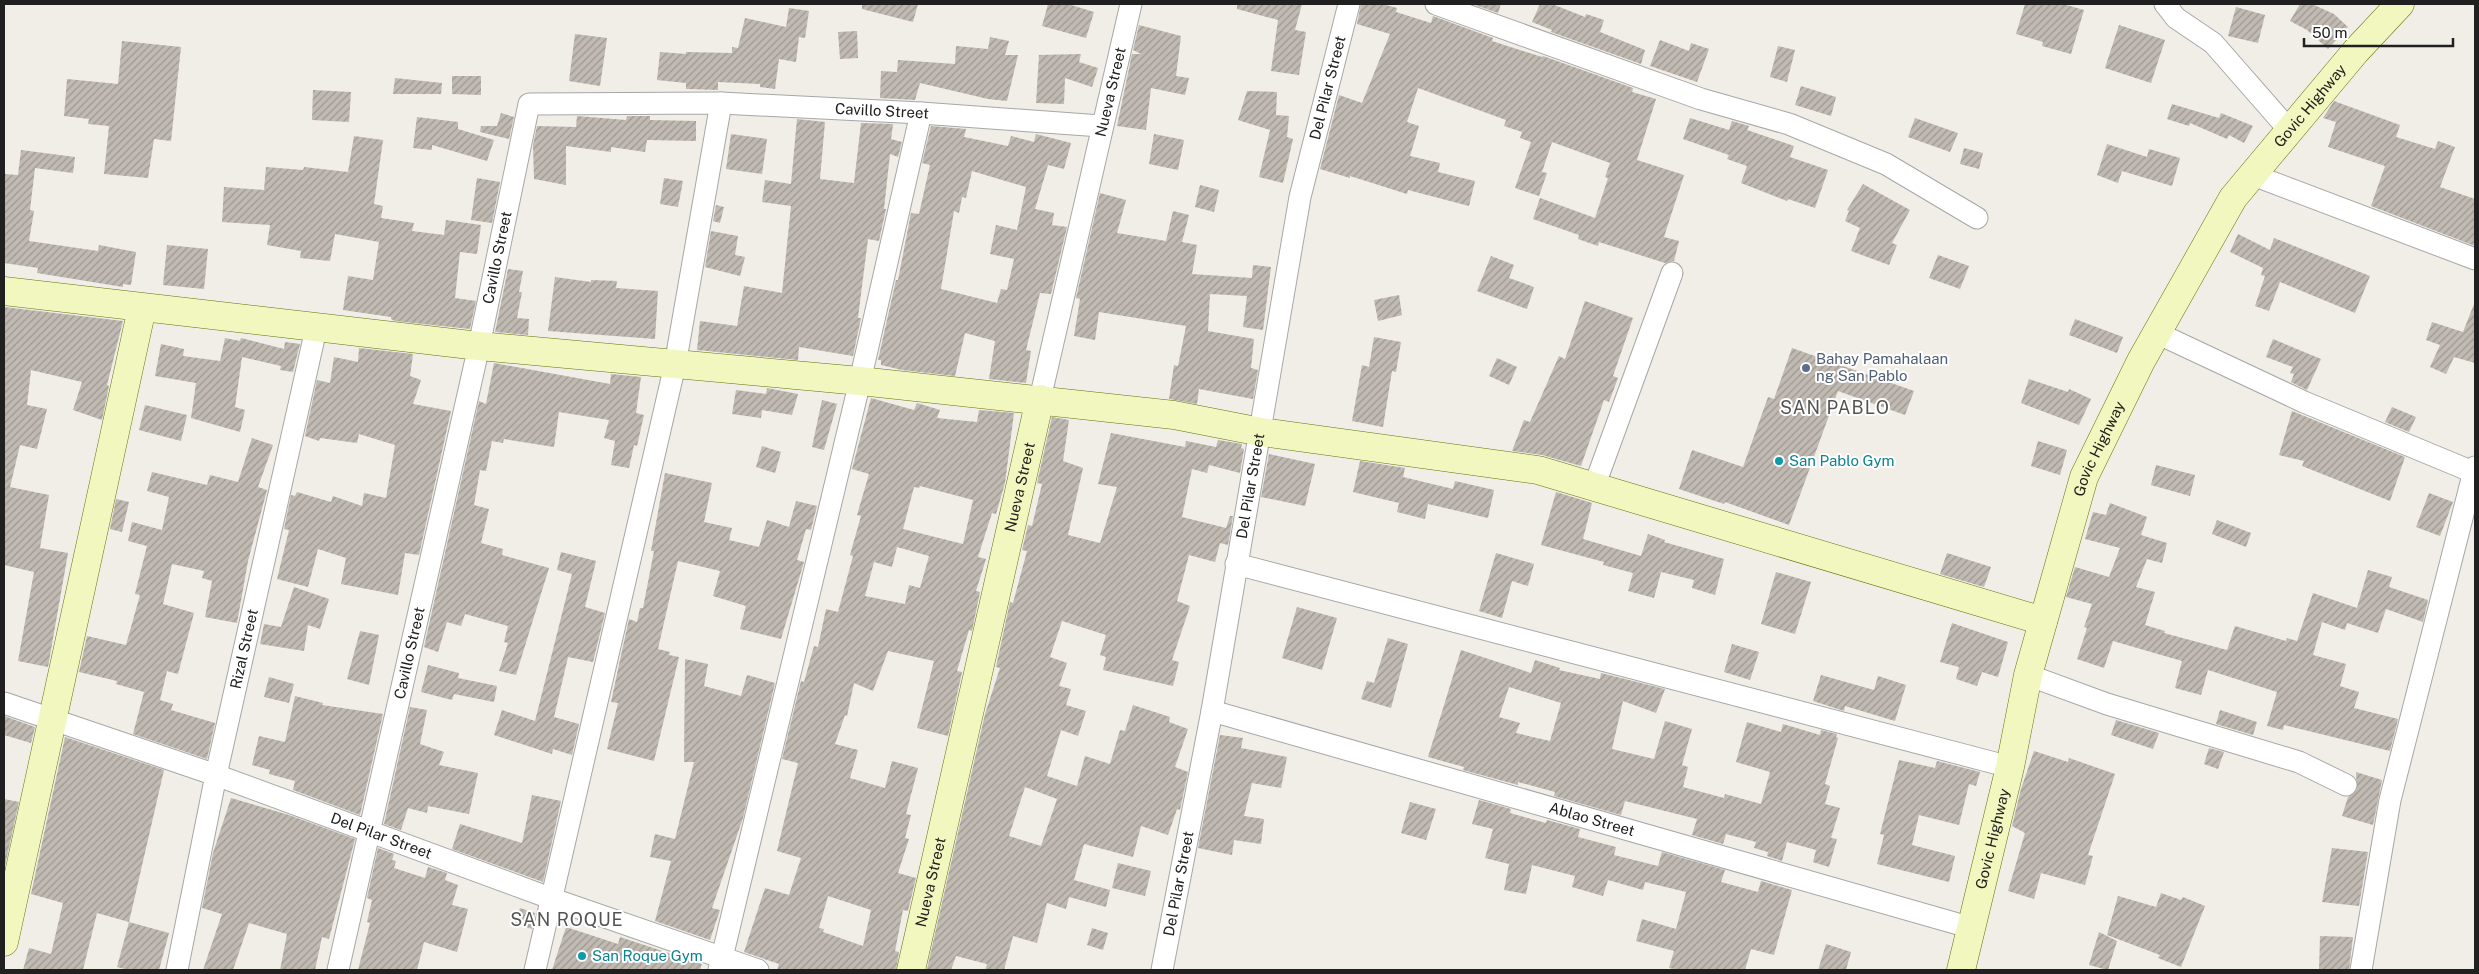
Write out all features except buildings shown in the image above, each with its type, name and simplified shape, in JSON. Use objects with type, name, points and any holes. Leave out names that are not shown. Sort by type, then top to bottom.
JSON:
[{"type":"main road","name":"Govic Highway","points":[[1961,970],[2010,767],[2028,675],[2084,477],[2157,332],[2233,198],[2356,51],[2400,4]]},
{"type":"main road","points":[[4,291],[316,329],[674,365],[860,381],[1174,414],[1261,432],[1538,470],[2043,620]]},
{"type":"main road","points":[[4,942],[142,308]]},
{"type":"main road","name":"Nueva Street","points":[[911,970],[1040,399]]},
{"type":"street","name":"Nueva Street","points":[[1040,399],[1101,126],[1131,4]]},
{"type":"street","name":"Del Pilar Street","points":[[1162,970],[1212,711],[1300,197],[1349,4]]},
{"type":"street","points":[[1436,4],[1701,99],[1789,124],[1886,164],[1977,218]]},
{"type":"street","points":[[2165,4],[2176,18],[2213,43],[2290,131]]},
{"type":"street","name":"Cavillo Street","points":[[338,970],[479,346],[529,104],[721,103],[921,113],[1101,126]]},
{"type":"street","points":[[535,970],[550,898],[674,365],[721,103]]},
{"type":"street","points":[[720,964],[860,381],[921,113]]},
{"type":"street","points":[[2253,175],[2475,259]]},
{"type":"street","points":[[1594,487],[1672,273]]},
{"type":"street","name":"Rizal Street","points":[[177,970],[216,775],[316,329]]},
{"type":"street","points":[[2157,332],[2304,402],[2474,470],[2390,800],[2361,970]]},
{"type":"street","points":[[1236,564],[2010,767]]},
{"type":"street","points":[[2028,675],[2107,704],[2299,762],[2346,785]]},
{"type":"street","name":"Del Pilar Street","points":[[4,703],[216,775],[550,898],[720,964],[758,970]]},
{"type":"street","name":"Ablao Street","points":[[1212,711],[1972,928]]},
{"type":"place","name":"Bahay Pamahalaan ng San Pablo","points":[[1806,368]]},
{"type":"place","name":"San Pablo Gym","points":[[1779,461]]},
{"type":"place","name":"San Roque Gym","points":[[582,956]]},
{"type":"district","name":"SAN PABLO","points":[[1835,408]]},
{"type":"district","name":"SAN ROQUE","points":[[567,920]]}]
